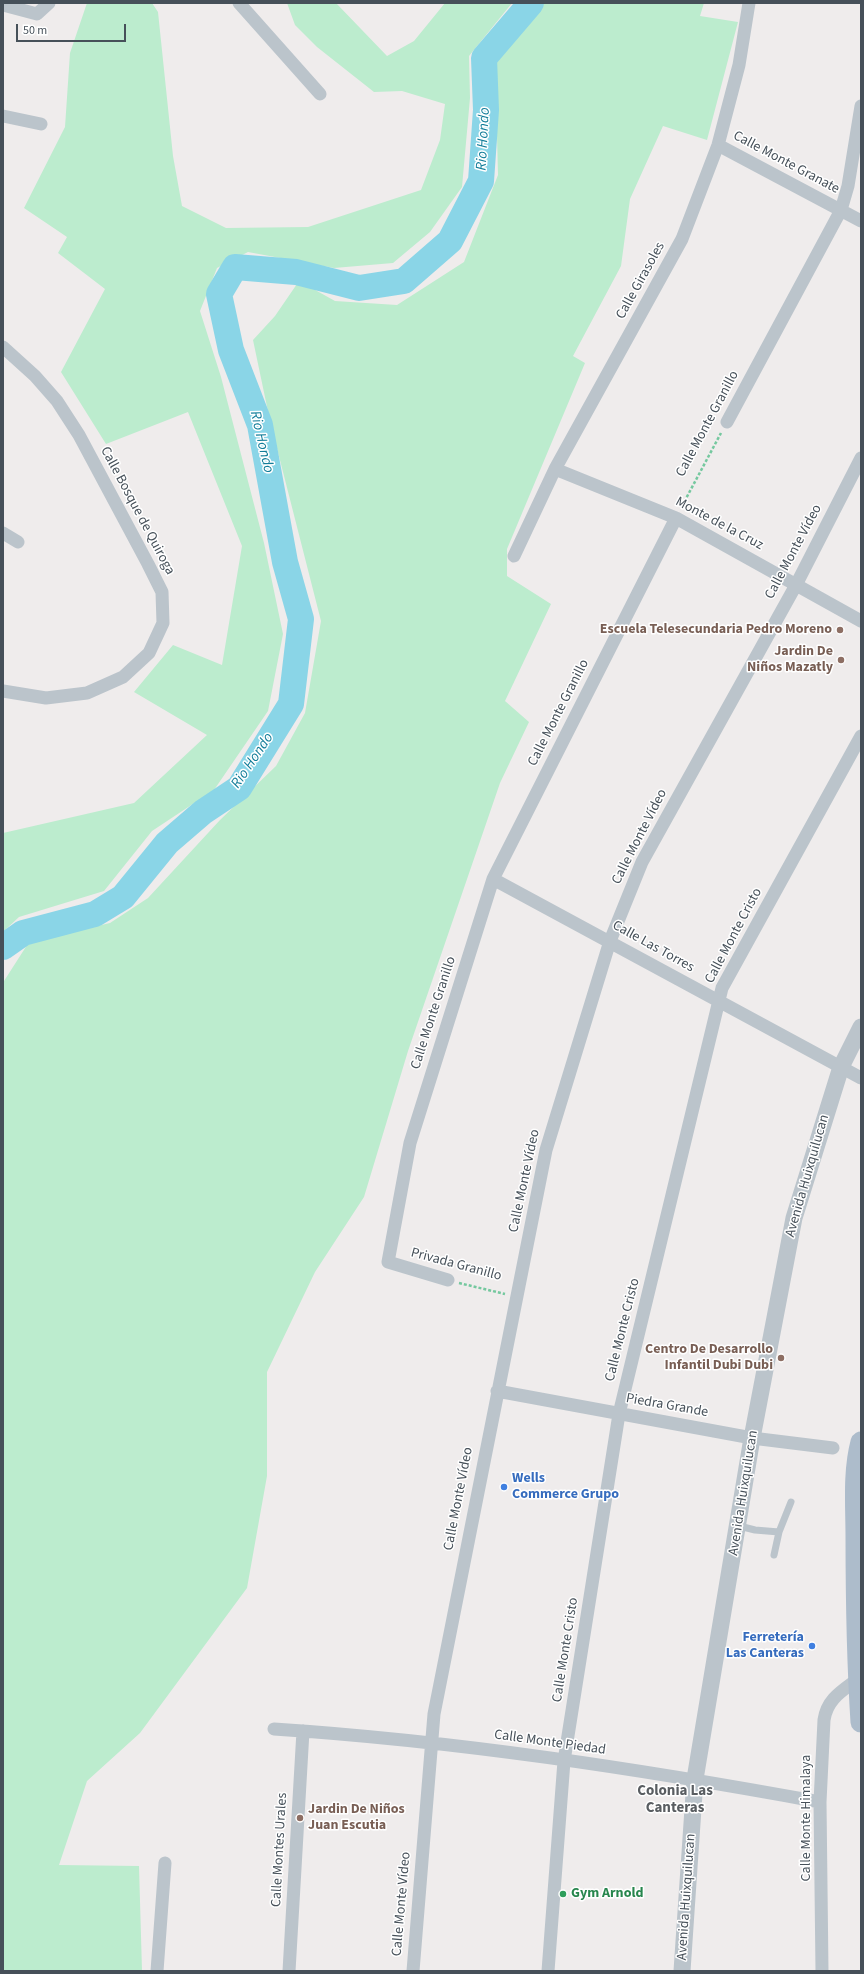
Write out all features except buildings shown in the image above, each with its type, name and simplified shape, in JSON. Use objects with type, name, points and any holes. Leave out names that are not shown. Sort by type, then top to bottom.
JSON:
[{"type":"main road","points":[[861,1442],[858,1452],[856,1504],[858,1679],[861,1722]]},
{"type":"street","points":[[3,4],[37,14],[49,3]]},
{"type":"street","points":[[239,3],[320,94]]},
{"type":"street","name":"Calle Girasoles","points":[[514,556],[555,469],[682,239],[718,145],[739,65],[749,3]]},
{"type":"street","name":"Calle Monte Granillo","points":[[727,422],[841,210],[848,186],[861,106]]},
{"type":"street","points":[[3,116],[41,124]]},
{"type":"street","name":"Calle Monte Granate","points":[[718,145],[861,221]]},
{"type":"street","name":"Calle Bosque de Quiroga","points":[[3,347],[35,376],[57,402],[79,435],[162,592],[163,623],[149,653],[123,677],[87,693],[46,698],[3,691]]},
{"type":"street","name":"Calle Monte Vídeo","points":[[412,1971],[434,1714],[546,1150],[610,941],[642,862],[796,585],[861,458]]},
{"type":"street","name":"Monte de la Cruz","points":[[555,469],[676,518],[861,621]]},
{"type":"street","name":"Calle Monte Granillo","points":[[388,1262],[410,1142],[493,878],[676,518]]},
{"type":"street","points":[[3,534],[18,542]]},
{"type":"street","name":"Calle Monte Cristo","points":[[548,1971],[564,1761],[619,1414],[722,988],[861,736]]},
{"type":"street","name":"Calle Las Torres","points":[[493,878],[861,1078]]},
{"type":"street","name":"Avenida Huixquilucan","points":[[682,1971],[695,1779],[739,1526],[752,1438],[794,1218],[841,1067],[861,1027]]},
{"type":"street","name":"Privada Granillo","points":[[388,1262],[448,1280]]},
{"type":"street","name":"Piedra Grande","points":[[497,1391],[752,1438],[833,1448]]},
{"type":"street","name":"Calle Monte Himalaya","points":[[822,1971],[820,1802],[826,1713],[833,1698],[858,1679]]},
{"type":"street","name":"Calle Monte Piedad","points":[[274,1729],[431,1743],[695,1779],[820,1802]]},
{"type":"street","name":"Calle Montes Urales","points":[[289,1971],[303,1731]]},
{"type":"street","points":[[157,1971],[165,1863]]},
{"type":"lane","points":[[774,1555],[779,1532],[791,1502]]},
{"type":"lane","points":[[739,1526],[755,1530],[779,1532]]},
{"type":"path","name":"Calle Monte Granillo","points":[[676,518],[727,422]]},
{"type":"path","name":"Privada Granillo","points":[[448,1280],[517,1297]]},
{"type":"green space","points":[[87,3],[152,3],[158,12],[173,156],[182,206],[226,228],[308,227],[421,190],[440,140],[445,104],[402,91],[374,92],[317,47],[295,25],[287,3],[336,3],[387,56],[414,41],[445,3],[512,3],[469,56],[470,98],[462,187],[430,232],[393,263],[334,268],[248,252],[217,268],[200,311],[221,377],[264,543],[283,634],[268,711],[214,790],[152,831],[104,891],[19,917],[3,932],[3,833],[134,803],[207,735],[134,692],[173,645],[222,665],[242,546],[188,412],[106,444],[61,372],[105,289],[58,253],[67,237],[24,208],[65,127],[70,53]]},
{"type":"green space","points":[[542,3],[704,3],[700,16],[738,22],[707,140],[663,126],[630,199],[621,266],[573,356],[585,363],[507,549],[507,576],[551,604],[505,701],[529,722],[500,783],[408,1051],[364,1197],[315,1272],[267,1372],[267,1476],[247,1588],[140,1733],[87,1781],[59,1865],[139,1866],[142,1971],[3,1971],[4,981],[29,942],[110,923],[148,898],[220,820],[276,766],[305,713],[321,621],[270,421],[253,340],[275,316],[299,281],[335,301],[397,305],[464,262],[498,175],[495,59]]},
{"type":"waterway","name":"Rio Hondo","points":[[3,947],[23,933],[95,914],[123,897],[167,843],[203,812],[239,788],[291,704],[301,619],[285,562],[260,425],[231,350],[219,294],[235,267],[296,272],[359,288],[404,281],[450,241],[481,181],[486,110],[484,58],[531,3]]},
{"type":"place","name":"Escuela Telesecundaria Pedro Moreno","points":[[840,630]]},
{"type":"place","name":"Jardin De Niños Mazatly","points":[[841,660]]},
{"type":"place","name":"Centro De Desarrollo Infantil Dubi Dubi","points":[[781,1358]]},
{"type":"place","name":"Wells Commerce Grupo","points":[[504,1487]]},
{"type":"place","name":"Ferretería Las Canteras","points":[[812,1646]]},
{"type":"place","name":"Jardin De Niños Juan Escutia","points":[[300,1818]]},
{"type":"place","name":"Gym Arnold","points":[[563,1894]]},
{"type":"district","name":"Colonia Las Canteras","points":[[675,1800]]}]
